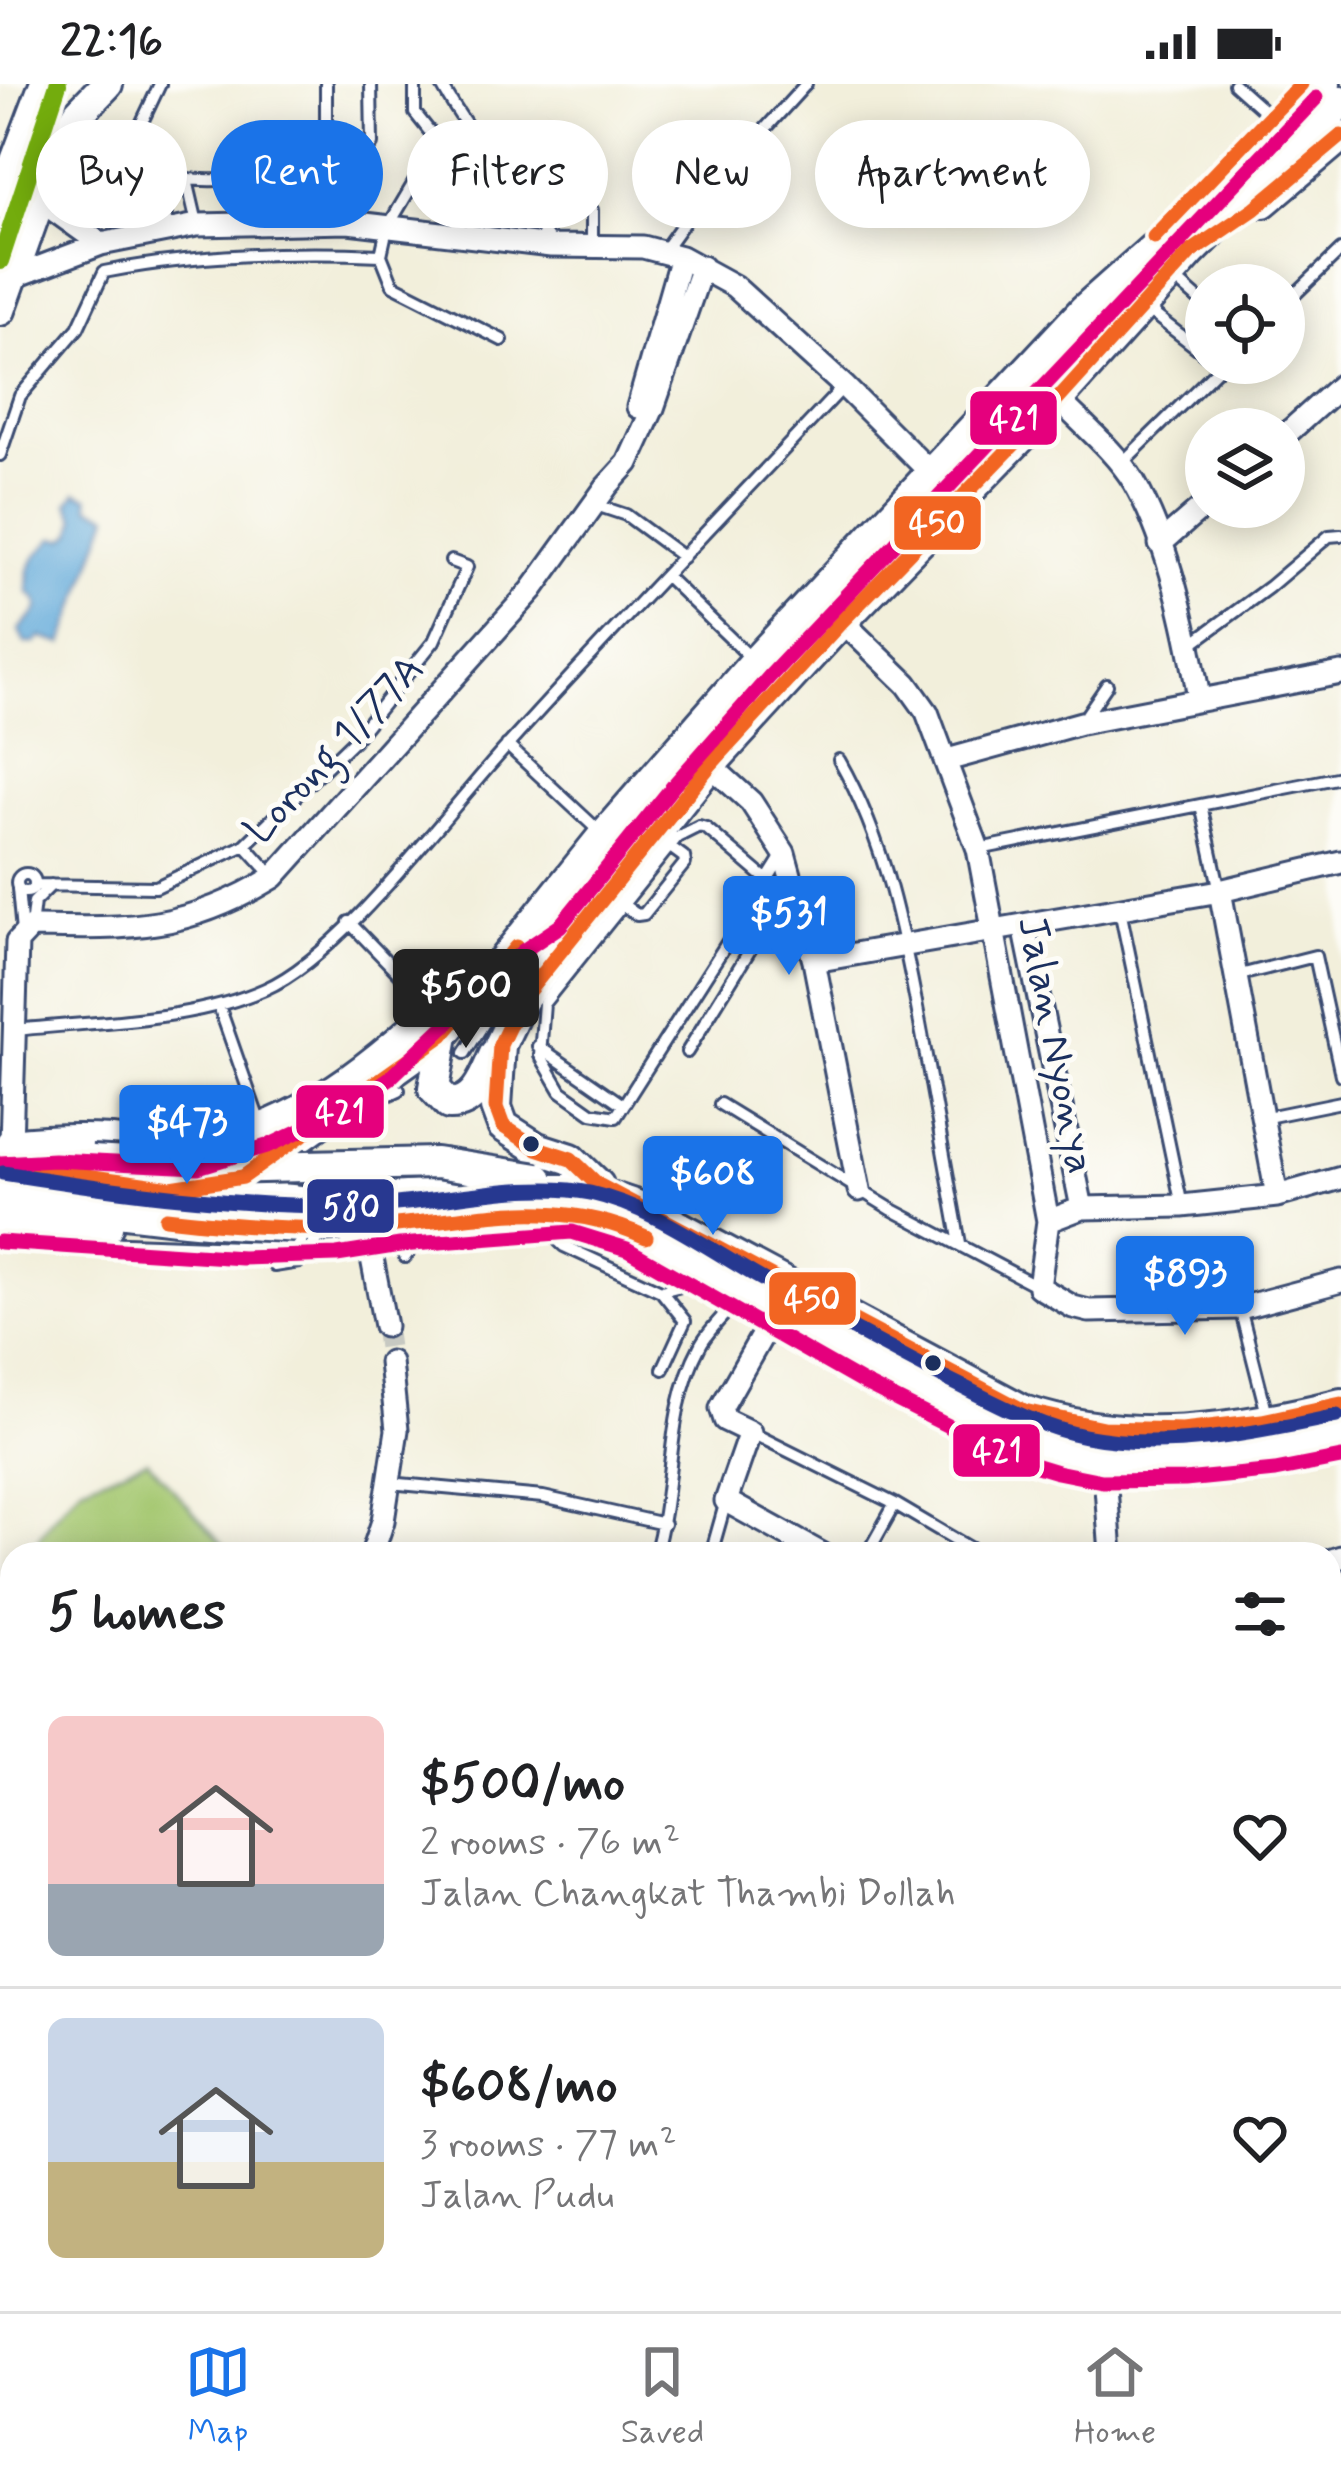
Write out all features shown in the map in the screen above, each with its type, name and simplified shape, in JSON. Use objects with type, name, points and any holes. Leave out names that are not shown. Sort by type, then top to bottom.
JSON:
[{"type":"main road","points":[[0,203],[45,84]]},
{"type":"main road","points":[[75,120],[94,84]]},
{"type":"main road","points":[[79,113],[107,84]]},
{"type":"main road","points":[[1301,84],[754,662],[604,835],[545,911],[510,935],[448,1033],[434,1088],[449,1104],[460,1105],[472,1098],[507,1026],[542,971],[658,843],[710,765],[1181,264],[1341,102]]},
{"type":"main road","points":[[1084,310],[1325,84]]},
{"type":"main road","points":[[1181,264],[1336,151]]},
{"type":"main road","points":[[0,310],[36,211]]},
{"type":"main road","points":[[507,1026],[500,1046],[496,1107],[503,1126],[537,1148],[571,1160],[598,1185],[1024,1412],[1062,1424],[1116,1432],[1269,1421],[1341,1404]]},
{"type":"main road","points":[[170,1188],[243,1177],[448,1033]]},
{"type":"main road","points":[[4,1150],[54,1139],[194,1146],[260,1126],[328,1095],[377,1062],[448,1033]]},
{"type":"main road","points":[[4,1150],[91,1161],[218,1168],[436,1162],[598,1185]]},
{"type":"main road","points":[[4,1150],[170,1188],[316,1203],[566,1190],[646,1209]]},
{"type":"main road","points":[[0,1193],[371,1243],[434,1221],[574,1211],[613,1221],[1023,1440],[1104,1460],[1185,1459],[1341,1437]]},
{"type":"main road","points":[[0,1221],[241,1237],[314,1235],[371,1243]]},
{"type":"street","points":[[11,278],[101,244],[197,225],[349,222],[551,246],[662,252],[734,286],[932,474]]},
{"type":"street","points":[[79,228],[101,244]]},
{"type":"street","points":[[662,252],[669,308]]},
{"type":"street","points":[[601,495],[644,392],[669,308],[662,252]]},
{"type":"street","points":[[601,495],[628,463],[653,408],[702,268]]},
{"type":"street","points":[[1305,418],[1341,386]]},
{"type":"street","points":[[1058,399],[1121,464],[1143,501],[1190,645],[1199,698]]},
{"type":"street","name":"Lorong 1/77A","points":[[26,930],[134,929],[177,921],[274,877],[532,590],[601,495]]},
{"type":"street","points":[[1160,544],[1185,522]]},
{"type":"street","name":"Jalan Nyonya","points":[[842,621],[907,684],[927,712],[978,849],[1048,1221],[1039,1287]]},
{"type":"street","points":[[947,760],[1081,723],[1341,673]]},
{"type":"street","points":[[710,765],[751,802],[784,853],[814,961],[859,1190]]},
{"type":"street","points":[[814,961],[1220,890],[1341,862]]},
{"type":"street","points":[[1220,890],[1277,1196]]},
{"type":"street","points":[[1024,926],[1082,1208]]},
{"type":"street","points":[[4,1150],[17,942],[26,930]]},
{"type":"street","points":[[1048,1221],[1082,1208],[1182,1206],[1277,1196],[1341,1178]]},
{"type":"street","points":[[371,1243],[385,1326]]},
{"type":"street","points":[[1039,1287],[1089,1311],[1240,1308],[1341,1281]]},
{"type":"street","points":[[776,1311],[721,1408],[725,1420],[750,1432],[726,1501],[800,1542]]},
{"type":"street","points":[[376,1542],[397,1430],[390,1361]]},
{"type":"street","points":[[1104,1460],[1110,1542]]},
{"type":"lane","points":[[143,120],[160,84]]},
{"type":"lane","points":[[326,84],[326,120]]},
{"type":"lane","points":[[371,84],[372,120]]},
{"type":"lane","points":[[415,84],[415,112],[421,120]]},
{"type":"lane","points":[[441,84],[464,120]]},
{"type":"lane","points":[[662,252],[697,203],[806,84]]},
{"type":"lane","points":[[1234,84],[1270,116]]},
{"type":"lane","points":[[197,225],[187,180],[211,179]]},
{"type":"lane","points":[[407,194],[387,228],[381,255],[393,285],[502,340]]},
{"type":"lane","points":[[541,228],[551,246]]},
{"type":"lane","points":[[592,228],[592,247]]},
{"type":"lane","points":[[1305,285],[1341,250]]},
{"type":"lane","points":[[0,455],[20,396],[78,328],[104,272],[235,254],[381,255]]},
{"type":"lane","points":[[1181,264],[1185,271]]},
{"type":"lane","points":[[1142,306],[1185,339]]},
{"type":"lane","points":[[1121,464],[1203,384]]},
{"type":"lane","points":[[14,1030],[219,1006],[270,987],[317,954],[844,386]]},
{"type":"lane","points":[[650,807],[719,726],[944,490],[996,406]]},
{"type":"lane","points":[[601,495],[683,557]]},
{"type":"lane","points":[[1190,645],[1329,536],[1341,535]]},
{"type":"lane","points":[[17,886],[27,874],[35,885],[155,886],[245,844],[354,740],[434,641],[467,567],[451,561]]},
{"type":"lane","points":[[666,576],[754,662]]},
{"type":"lane","points":[[1081,723],[1107,685]]},
{"type":"lane","points":[[507,745],[604,835]]},
{"type":"lane","points":[[839,760],[875,832],[906,946],[961,1244]]},
{"type":"lane","points":[[978,849],[1341,777]]},
{"type":"lane","points":[[1201,805],[1220,890]]},
{"type":"lane","points":[[350,922],[448,1033],[498,999],[615,860],[698,826],[767,880]]},
{"type":"lane","points":[[658,843],[684,857],[685,863],[644,914],[637,915],[613,897],[544,1003],[538,1046],[561,1091],[592,1113],[616,1117],[784,853]]},
{"type":"lane","points":[[245,844],[274,877]]},
{"type":"lane","points":[[0,874],[17,886],[26,930]]},
{"type":"lane","points":[[687,1052],[792,883]]},
{"type":"lane","points":[[26,930],[34,902],[51,885]]},
{"type":"lane","points":[[1120,908],[1182,1206]]},
{"type":"lane","points":[[1236,976],[1315,956],[1341,1075]]},
{"type":"lane","points":[[219,1006],[260,1126]]},
{"type":"lane","points":[[538,1046],[623,1105]]},
{"type":"lane","points":[[319,1126],[399,1090]]},
{"type":"lane","points":[[1262,1118],[1341,1102]]},
{"type":"lane","points":[[720,1104],[859,1190],[1039,1287]]},
{"type":"lane","points":[[541,1211],[544,1227],[564,1246],[661,1291],[685,1321],[663,1369]]},
{"type":"lane","points":[[406,1257],[434,1221]]},
{"type":"lane","points":[[0,1235],[295,1249],[314,1235]]},
{"type":"lane","points":[[274,1266],[299,1262],[314,1235]]},
{"type":"lane","points":[[661,1291],[714,1276]]},
{"type":"lane","points":[[659,1542],[678,1407],[700,1344],[743,1293]]},
{"type":"lane","points":[[1240,1308],[1269,1421]]},
{"type":"lane","points":[[750,1432],[895,1504],[960,1542]]},
{"type":"lane","points":[[389,1483],[543,1497],[664,1524]]},
{"type":"lane","points":[[714,1542],[726,1501]]},
{"type":"lane","points":[[873,1542],[895,1504]]},
{"type":"green space","points":[[147,1460],[220,1542],[36,1542],[81,1486]]},
{"type":"water","points":[[76,493],[88,497],[89,507],[109,515],[63,644],[40,637],[35,643],[25,643],[19,630],[38,608],[28,592],[29,570],[53,538],[65,539],[73,533],[76,519],[68,504]]},
{"type":"tunnel","points":[[385,1326],[390,1362]]},
{"type":"transit line","points":[[0,261],[58,84]]},
{"type":"transit line","name":"450","points":[[1154,237],[1301,84]]},
{"type":"transit line","name":"421","points":[[1,1163],[54,1160],[198,1167],[270,1145],[338,1113],[390,1078],[523,951],[560,926],[770,676],[1316,98]]},
{"type":"transit line","name":"450","points":[[1341,136],[1254,209],[1191,252],[710,765],[522,999],[500,1045],[496,1107],[503,1126],[537,1148],[571,1159],[598,1185],[1024,1411],[1103,1428],[1182,1430],[1262,1421],[1341,1404]]},
{"type":"transit line","name":"450","points":[[0,1164],[171,1188],[243,1177],[443,1035],[516,947]]},
{"type":"transit line","name":"580","points":[[3,1173],[183,1197],[319,1206],[391,1205],[537,1189],[590,1193],[657,1218],[927,1369],[1050,1427],[1116,1440],[1179,1441],[1337,1416]]},
{"type":"transit line","name":"450","points":[[166,1218],[345,1228],[543,1213],[577,1216],[646,1237]]},
{"type":"transit line","name":"421","points":[[0,1242],[242,1258],[337,1255],[400,1245],[572,1232],[627,1249],[865,1384],[1014,1459],[1057,1472],[1102,1481],[1185,1480],[1275,1471],[1341,1458]]}]
